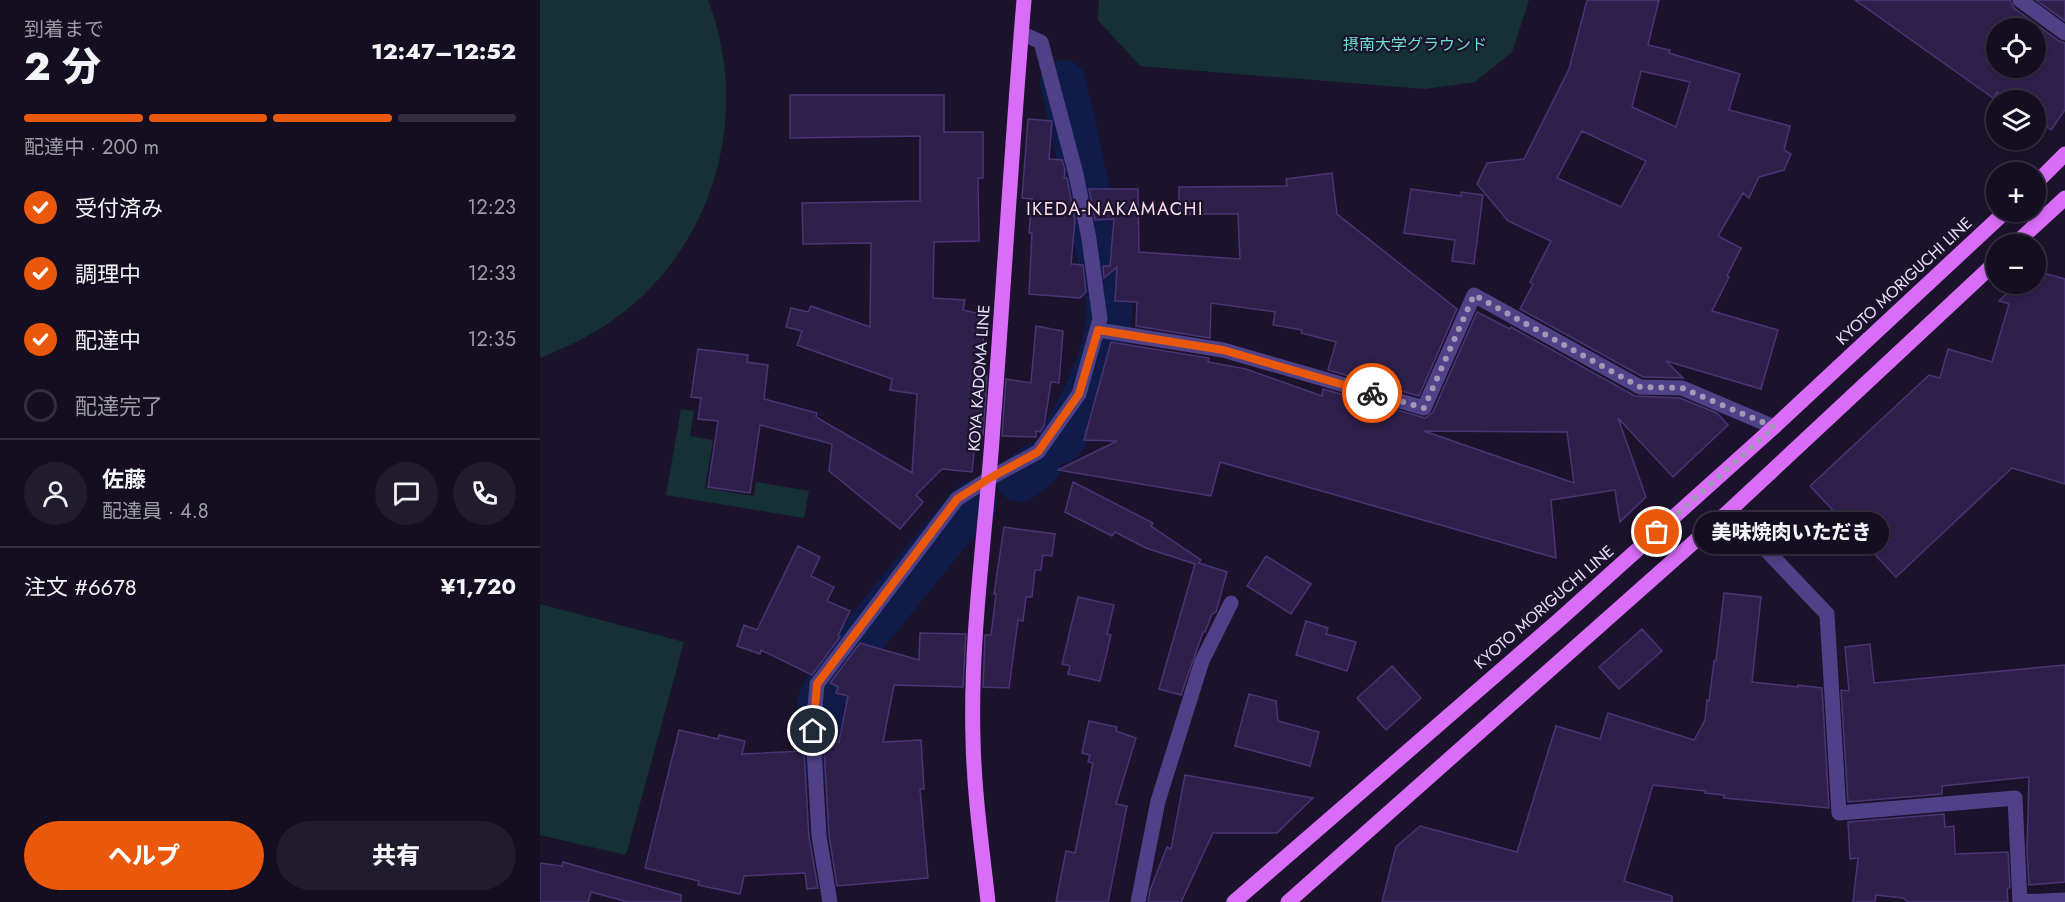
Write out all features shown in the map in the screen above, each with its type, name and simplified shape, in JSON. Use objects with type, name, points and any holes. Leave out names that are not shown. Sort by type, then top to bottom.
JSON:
[{"type":"main road","name":"KOYA KADOMA LINE","points":[[988,902],[978,815],[973,728],[973,670],[980,565],[990,478],[1024,0]]},
{"type":"main road","points":[[2046,173],[2065,154]]},
{"type":"main road","points":[[2026,234],[2065,198]]},
{"type":"main road","name":"KYOTO MORIGUCHI LINE","points":[[1234,902],[1558,621],[1774,427],[1994,222]]},
{"type":"main road","points":[[1288,902],[1729,512],[1986,271]]},
{"type":"street","points":[[2020,0],[2065,33]]},
{"type":"street","points":[[830,902],[819,836],[813,731],[817,684],[957,499],[1038,452],[1079,394],[1104,331],[1100,319],[1089,239],[1073,164],[1041,42],[1022,33]]},
{"type":"street","points":[[1104,331],[1223,350],[1424,408],[1474,295],[1640,387],[1682,388],[1774,427]]},
{"type":"street","points":[[1729,512],[1827,614],[1839,813],[2015,798],[2020,902],[2065,900]]},
{"type":"street","points":[[1138,902],[1158,801],[1202,662],[1231,603]]},
{"type":"green space","points":[[540,0],[708,0],[721,43],[726,86],[724,130],[716,172],[701,213],[680,251],[653,285],[611,322],[592,334],[540,358]]},
{"type":"green space","name":"摂南大学グラウンド","points":[[1099,0],[1529,0],[1512,52],[1475,82],[1425,89],[1140,66],[1098,20]]},
{"type":"green space","points":[[681,409],[694,411],[690,436],[713,440],[705,488],[754,496],[756,482],[809,491],[804,518],[666,495]]},
{"type":"green space","points":[[540,604],[684,642],[626,855],[540,835]]},
{"type":"building","points":[[1587,0],[1659,0],[1648,45],[1670,50],[1669,53],[1740,74],[1729,110],[1790,126],[1784,150],[1791,154],[1784,170],[1759,177],[1749,198],[1743,193],[1718,236],[1741,248],[1712,311],[1778,330],[1761,389],[1666,361],[1683,378],[1643,377],[1520,309],[1533,284],[1530,282],[1551,241],[1508,221],[1477,184],[1487,163],[1524,159],[1569,69]],"holes":[[[1641,71],[1690,82],[1676,127],[1632,107]],[[1582,131],[1646,161],[1621,207],[1557,178]]]},
{"type":"building","points":[[1855,0],[2010,0],[2014,8],[2028,18],[1986,18],[1986,78],[2046,78],[2046,31],[2065,43],[2065,110],[2051,130],[2046,126],[2046,90],[1986,90],[1986,93]]},
{"type":"building","points":[[2036,0],[2065,0],[2065,21]]},
{"type":"building","points":[[790,95],[944,95],[944,132],[983,132],[983,178],[978,178],[979,241],[934,242],[933,298],[965,300],[963,310],[985,315],[981,375],[987,376],[983,435],[976,435],[972,472],[942,469],[916,495],[923,502],[900,529],[829,471],[832,444],[760,425],[750,493],[708,487],[718,421],[698,419],[701,398],[691,397],[698,349],[748,355],[747,362],[768,365],[764,399],[817,413],[816,417],[912,473],[917,394],[890,390],[892,379],[797,345],[802,331],[786,327],[791,308],[808,312],[811,306],[870,327],[871,243],[803,244],[802,203],[920,201],[920,136],[790,138]]},
{"type":"building","points":[[1028,119],[1052,121],[1049,159],[1062,160],[1065,170],[1064,178],[1067,178],[1075,220],[1071,264],[1083,265],[1086,292],[1080,298],[1029,294],[1032,233],[1029,233],[1032,199],[1022,198]]},
{"type":"building","points":[[1332,173],[1337,214],[1457,309],[1419,396],[1328,370],[1336,342],[1301,333],[1302,330],[1273,325],[1275,312],[1211,303],[1210,338],[1136,326],[1137,302],[1115,301],[1117,267],[1104,278],[1103,266],[1110,266],[1114,219],[1095,220],[1089,189],[1138,189],[1139,252],[1240,259],[1238,214],[1179,214],[1179,187],[1287,186],[1286,179]]},
{"type":"building","points":[[1411,189],[1461,196],[1461,192],[1483,195],[1474,264],[1452,261],[1455,240],[1404,233]]},
{"type":"building","points":[[2046,274],[2065,279],[2065,484],[2012,468],[1896,577],[1810,486],[1929,375],[1940,378],[1948,349],[1992,362],[2009,304],[1999,301],[2006,294],[2046,294]]},
{"type":"building","points":[[1477,312],[1510,329],[1511,327],[1635,396],[1680,398],[1717,413],[1728,425],[1673,477],[1618,418],[1646,497],[1620,522],[1615,490],[1551,500],[1556,558],[1220,462],[1211,496],[1058,470],[1117,441],[1084,440],[1111,342],[1209,358],[1208,362],[1246,369],[1322,396],[1323,389],[1425,418],[1433,412]],"holes":[[[1424,431],[1567,432],[1574,483]]]},
{"type":"building","points":[[1036,326],[1063,331],[1059,383],[1051,382],[1044,426],[1040,432],[1036,431],[1036,437],[1002,436],[1006,379],[1031,383]]},
{"type":"building","points":[[1073,482],[1153,523],[1151,526],[1201,560],[1199,563],[1227,572],[1216,612],[1212,614],[1203,632],[1181,695],[1159,689],[1195,564],[1146,548],[1115,532],[1112,536],[1065,512]]},
{"type":"building","points":[[1004,527],[1055,534],[1052,556],[1043,555],[1041,570],[1035,570],[1032,597],[1026,597],[1023,621],[1018,620],[1009,688],[983,687],[985,635],[991,635],[996,594],[994,594]]},
{"type":"building","points":[[798,546],[820,557],[811,576],[834,587],[827,601],[850,611],[838,636],[840,637],[812,675],[761,650],[760,654],[737,646],[744,625],[757,630]]},
{"type":"building","points":[[1266,556],[1311,584],[1291,614],[1247,586]]},
{"type":"building","points":[[1724,593],[1761,597],[1752,682],[1822,688],[1829,808],[1724,798],[1724,795],[1705,793],[1706,791],[1653,785],[1624,881],[1672,896],[1672,902],[1382,902],[1396,847],[1420,826],[1517,852],[1556,726],[1600,739],[1608,713],[1694,740],[1705,720],[1707,700],[1709,701]]},
{"type":"building","points":[[1078,597],[1114,605],[1107,634],[1111,635],[1100,681],[1068,674],[1070,666],[1062,664]]},
{"type":"building","points":[[1306,621],[1328,628],[1326,634],[1356,642],[1347,671],[1296,655]]},
{"type":"building","points":[[1642,629],[1662,651],[1619,689],[1599,667]]},
{"type":"building","points":[[920,633],[966,634],[963,687],[894,685],[883,742],[921,740],[924,789],[920,789],[928,878],[837,886],[829,835],[824,750],[830,749],[830,742],[839,742],[848,696],[836,693],[838,687],[830,683],[860,643],[919,660]]},
{"type":"building","points":[[1870,644],[1874,683],[2065,665],[2065,882],[2029,885],[2027,850],[2029,777],[1942,786],[1942,794],[1848,802],[1841,690],[1849,691],[1845,647]]},
{"type":"building","points":[[1392,666],[1421,698],[1386,730],[1357,698]]},
{"type":"building","points":[[1249,694],[1276,701],[1278,721],[1319,732],[1310,766],[1235,746]]},
{"type":"building","points":[[1089,721],[1117,727],[1116,731],[1136,738],[1116,804],[1127,806],[1108,902],[1056,902],[1066,851],[1075,853],[1093,763],[1088,762],[1090,755],[1082,753]]},
{"type":"building","points":[[679,730],[718,739],[719,735],[745,741],[742,754],[804,751],[809,837],[818,888],[807,889],[805,873],[744,876],[740,894],[698,885],[699,881],[645,868]]},
{"type":"building","points":[[1185,775],[1313,798],[1277,833],[1213,833],[1181,902],[1148,902],[1150,890],[1167,847],[1171,849]]},
{"type":"building","points":[[1944,814],[1945,827],[1954,826],[1955,854],[2008,852],[2010,887],[2007,889],[2008,902],[1908,902],[1903,898],[1876,895],[1875,902],[1853,902],[1858,858],[1850,859],[1848,822]]},
{"type":"building","points":[[563,862],[681,895],[681,902],[628,902],[591,892],[588,902],[540,902],[540,863],[562,866]]},
{"type":"waterway","points":[[1062,440],[1098,366],[1109,317],[1105,278],[1063,83]]},
{"type":"waterway","points":[[1019,479],[1038,465]]},
{"type":"waterway","points":[[820,761],[820,703],[831,680],[860,640],[974,503]]},
{"type":"way so far","points":[[1372,393],[1424,408],[1474,295],[1640,387],[1682,388],[1774,427],[1657,532]]},
{"type":"place","name":"美味焼肉いただき","points":[[1657,532]]},
{"type":"district","name":"IKEDA-NAKAMACHI","points":[[1115,209]]},
{"type":"route","points":[[813,731],[817,684],[957,499],[1038,452],[1079,394],[1098,330],[1223,350],[1372,393]]}]
